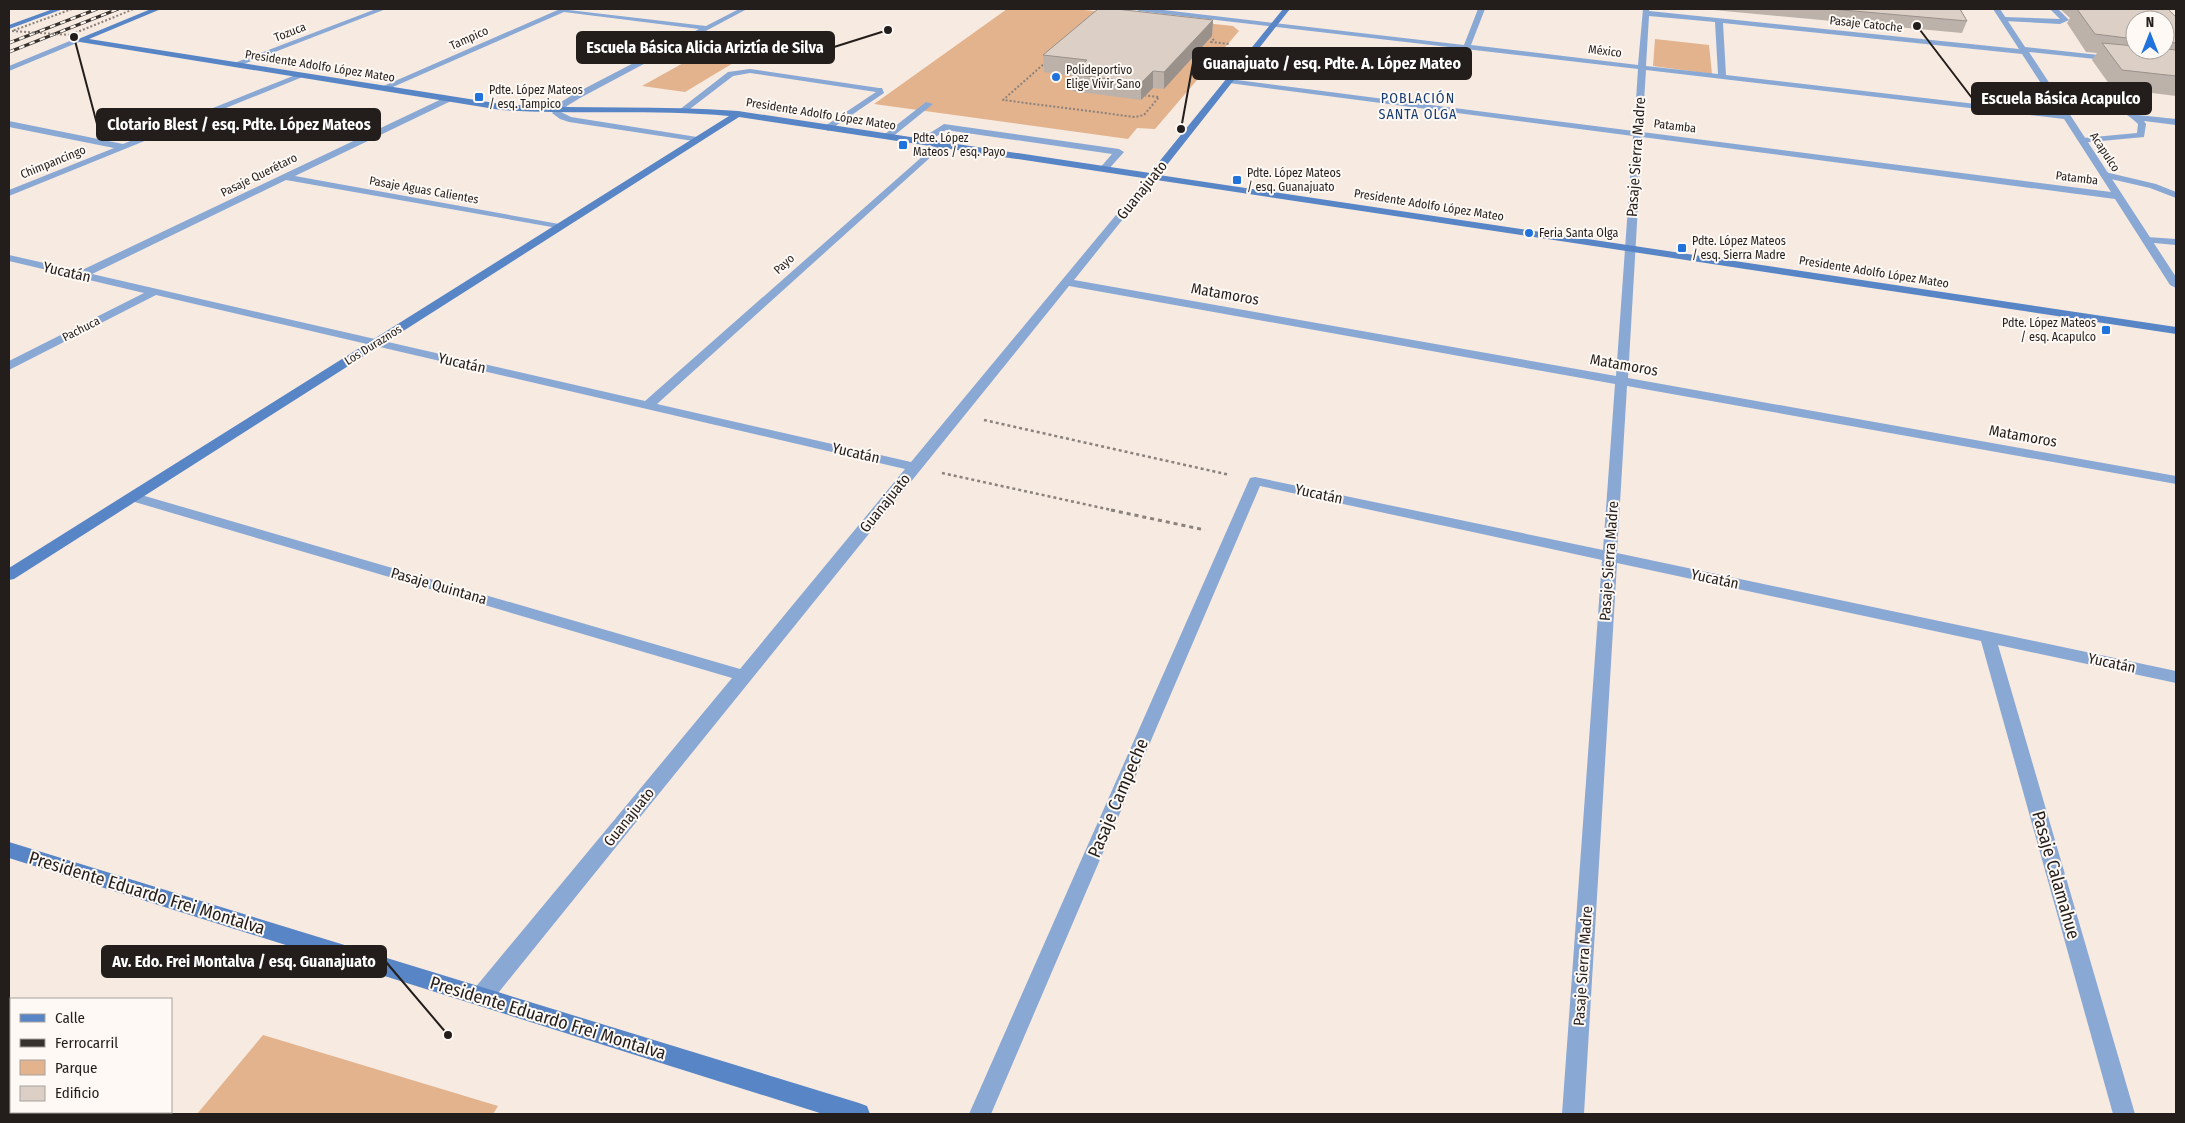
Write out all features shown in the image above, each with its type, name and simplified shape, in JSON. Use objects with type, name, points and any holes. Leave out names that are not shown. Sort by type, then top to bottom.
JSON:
[{"type":"street","points":[[9,27],[58,9]]},
{"type":"street","points":[[9,69],[157,9]]},
{"type":"street","name":"Tozuca","points":[[233,65],[382,9]]},
{"type":"street","points":[[564,9],[707,28]]},
{"type":"street","name":"Tampico","points":[[383,88],[564,9]]},
{"type":"street","points":[[557,110],[577,96],[744,9]]},
{"type":"street","name":"México","points":[[1139,9],[2067,117]]},
{"type":"street","name":"Guanajuato","points":[[482,996],[1153,176],[1287,9]]},
{"type":"street","points":[[1467,46],[1482,9]]},
{"type":"street","name":"Acapulco","points":[[1997,9],[2176,285]]},
{"type":"street","points":[[2004,19],[2060,22],[2065,20],[2054,9]]},
{"type":"street","name":"Pasaje Catoche","points":[[1646,11],[1719,21],[2125,60]]},
{"type":"street","name":"Pasaje Sierra Madre","points":[[1573,1114],[1646,11]]},
{"type":"street","points":[[1719,21],[1722,78]]},
{"type":"street","name":"Presidente Adolfo López Mateo","points":[[80,40],[501,107],[557,110],[683,110],[738,114],[2176,331]]},
{"type":"street","points":[[683,110],[731,74],[745,71],[879,90],[880,93],[828,128]]},
{"type":"street","name":"Chimpancingo","points":[[9,193],[301,76]]},
{"type":"street","name":"Patamba","points":[[1229,81],[2118,196]]},
{"type":"street","points":[[2048,88],[2106,102],[2132,113],[2142,124],[2141,135],[2083,141]]},
{"type":"street","name":"Pasaje Querétaro","points":[[80,275],[448,99]]},
{"type":"street","points":[[888,136],[929,104]]},
{"type":"street","name":"Presidente Adolfo López Mateo","points":[[557,110],[556,113],[563,118],[697,140]]},
{"type":"street","name":"Los Duraznos","points":[[9,575],[738,114]]},
{"type":"street","points":[[2135,117],[2176,122]]},
{"type":"street","points":[[9,124],[124,147]]},
{"type":"street","points":[[922,142],[944,127],[1119,152],[1104,169]]},
{"type":"street","name":"Payo","points":[[648,405],[940,144]]},
{"type":"street","points":[[2105,175],[2153,186],[2176,195]]},
{"type":"street","name":"Pasaje Aguas Calientes","points":[[284,177],[559,227]]},
{"type":"street","points":[[2147,240],[2176,242]]},
{"type":"street","name":"Yucatán","points":[[9,258],[915,467]]},
{"type":"street","name":"Matamoros","points":[[1066,282],[2176,480]]},
{"type":"street","name":"Pachuca","points":[[9,366],[154,292]]},
{"type":"street","name":"Yucatán","points":[[1255,481],[2176,677]]},
{"type":"street","name":"Pasaje Campeche","points":[[980,1114],[1255,481]]},
{"type":"street","name":"Pasaje Quintana","points":[[133,497],[744,676]]},
{"type":"street","name":"Pasaje Calamahue","points":[[1988,637],[2124,1114]]},
{"type":"street","name":"Presidente Eduardo Frei Montalva","points":[[9,850],[859,1114]]},
{"type":"path","points":[[72,9],[12,31],[70,35],[134,9]]},
{"type":"path","points":[[1219,34],[1211,42],[1236,45]]},
{"type":"path","points":[[1050,58],[1003,100],[1135,117],[1144,116],[1159,97],[1142,95]]},
{"type":"path","points":[[958,414],[1255,481]]},
{"type":"path","points":[[915,467],[1231,536]]},
{"type":"green space","name":"Polideportivo Elige Vivir Sano","points":[[1007,9],[1075,9],[1233,26],[1239,31],[1155,129],[1137,128],[1128,139],[874,104]]},
{"type":"green space","points":[[1655,39],[1709,45],[1712,74],[1653,66]]},
{"type":"green space","points":[[694,57],[735,62],[685,92],[642,86]]},
{"type":"green space","points":[[263,1035],[498,1106],[493,1114],[197,1114]]},
{"type":"building","points":[[1098,9],[1116,9],[1213,20],[1164,72],[1153,71],[1141,83],[1072,74],[1087,60],[1043,55]]},
{"type":"building","points":[[1831,9],[1960,9],[1967,21]]},
{"type":"building","points":[[2077,9],[2169,10],[2125,10],[2125,38],[2095,34]]},
{"type":"building","points":[[2175,16],[2176,17],[2175,43]]},
{"type":"building","points":[[2102,43],[2125,45],[2125,60],[2175,60],[2176,50],[2176,76],[2122,70]]},
{"type":"railway","points":[[9,43],[97,9]]},
{"type":"railway","points":[[9,52],[118,9]]},
{"type":"place","name":"Escuela Básica Acapulco","points":[[1917,26]]},
{"type":"place","name":"Escuela Básica Alicia Ariztía de Silva","points":[[888,30]]},
{"type":"place","name":"Clotario Blest / esq. Pdte. López Mateos","points":[[74,37]]},
{"type":"place","name":"Polideportivo Elige Vivir Sano","points":[[1056,77]]},
{"type":"place","name":"Pdte. López Mateos / esq. Tampico","points":[[479,97]]},
{"type":"place","name":"Guanajuato / esq. Pdte. A. López Mateo","points":[[1181,129]]},
{"type":"place","name":"Pdte. López Mateos / esq. Payo","points":[[903,145]]},
{"type":"place","name":"Pdte. López Mateos / esq. Guanajuato","points":[[1237,180]]},
{"type":"place","name":"Feria Santa Olga","points":[[1529,233]]},
{"type":"place","name":"Pdte. López Mateos / esq. Sierra Madre","points":[[1682,248]]},
{"type":"place","name":"Pdte. López Mateos / esq. Acapulco","points":[[2106,330]]},
{"type":"place","name":"Av. Edo. Frei Montalva / esq. Guanajuato","points":[[448,1035]]},
{"type":"district","name":"POBLACIÓN SANTA OLGA","points":[[1418,106]]}]
